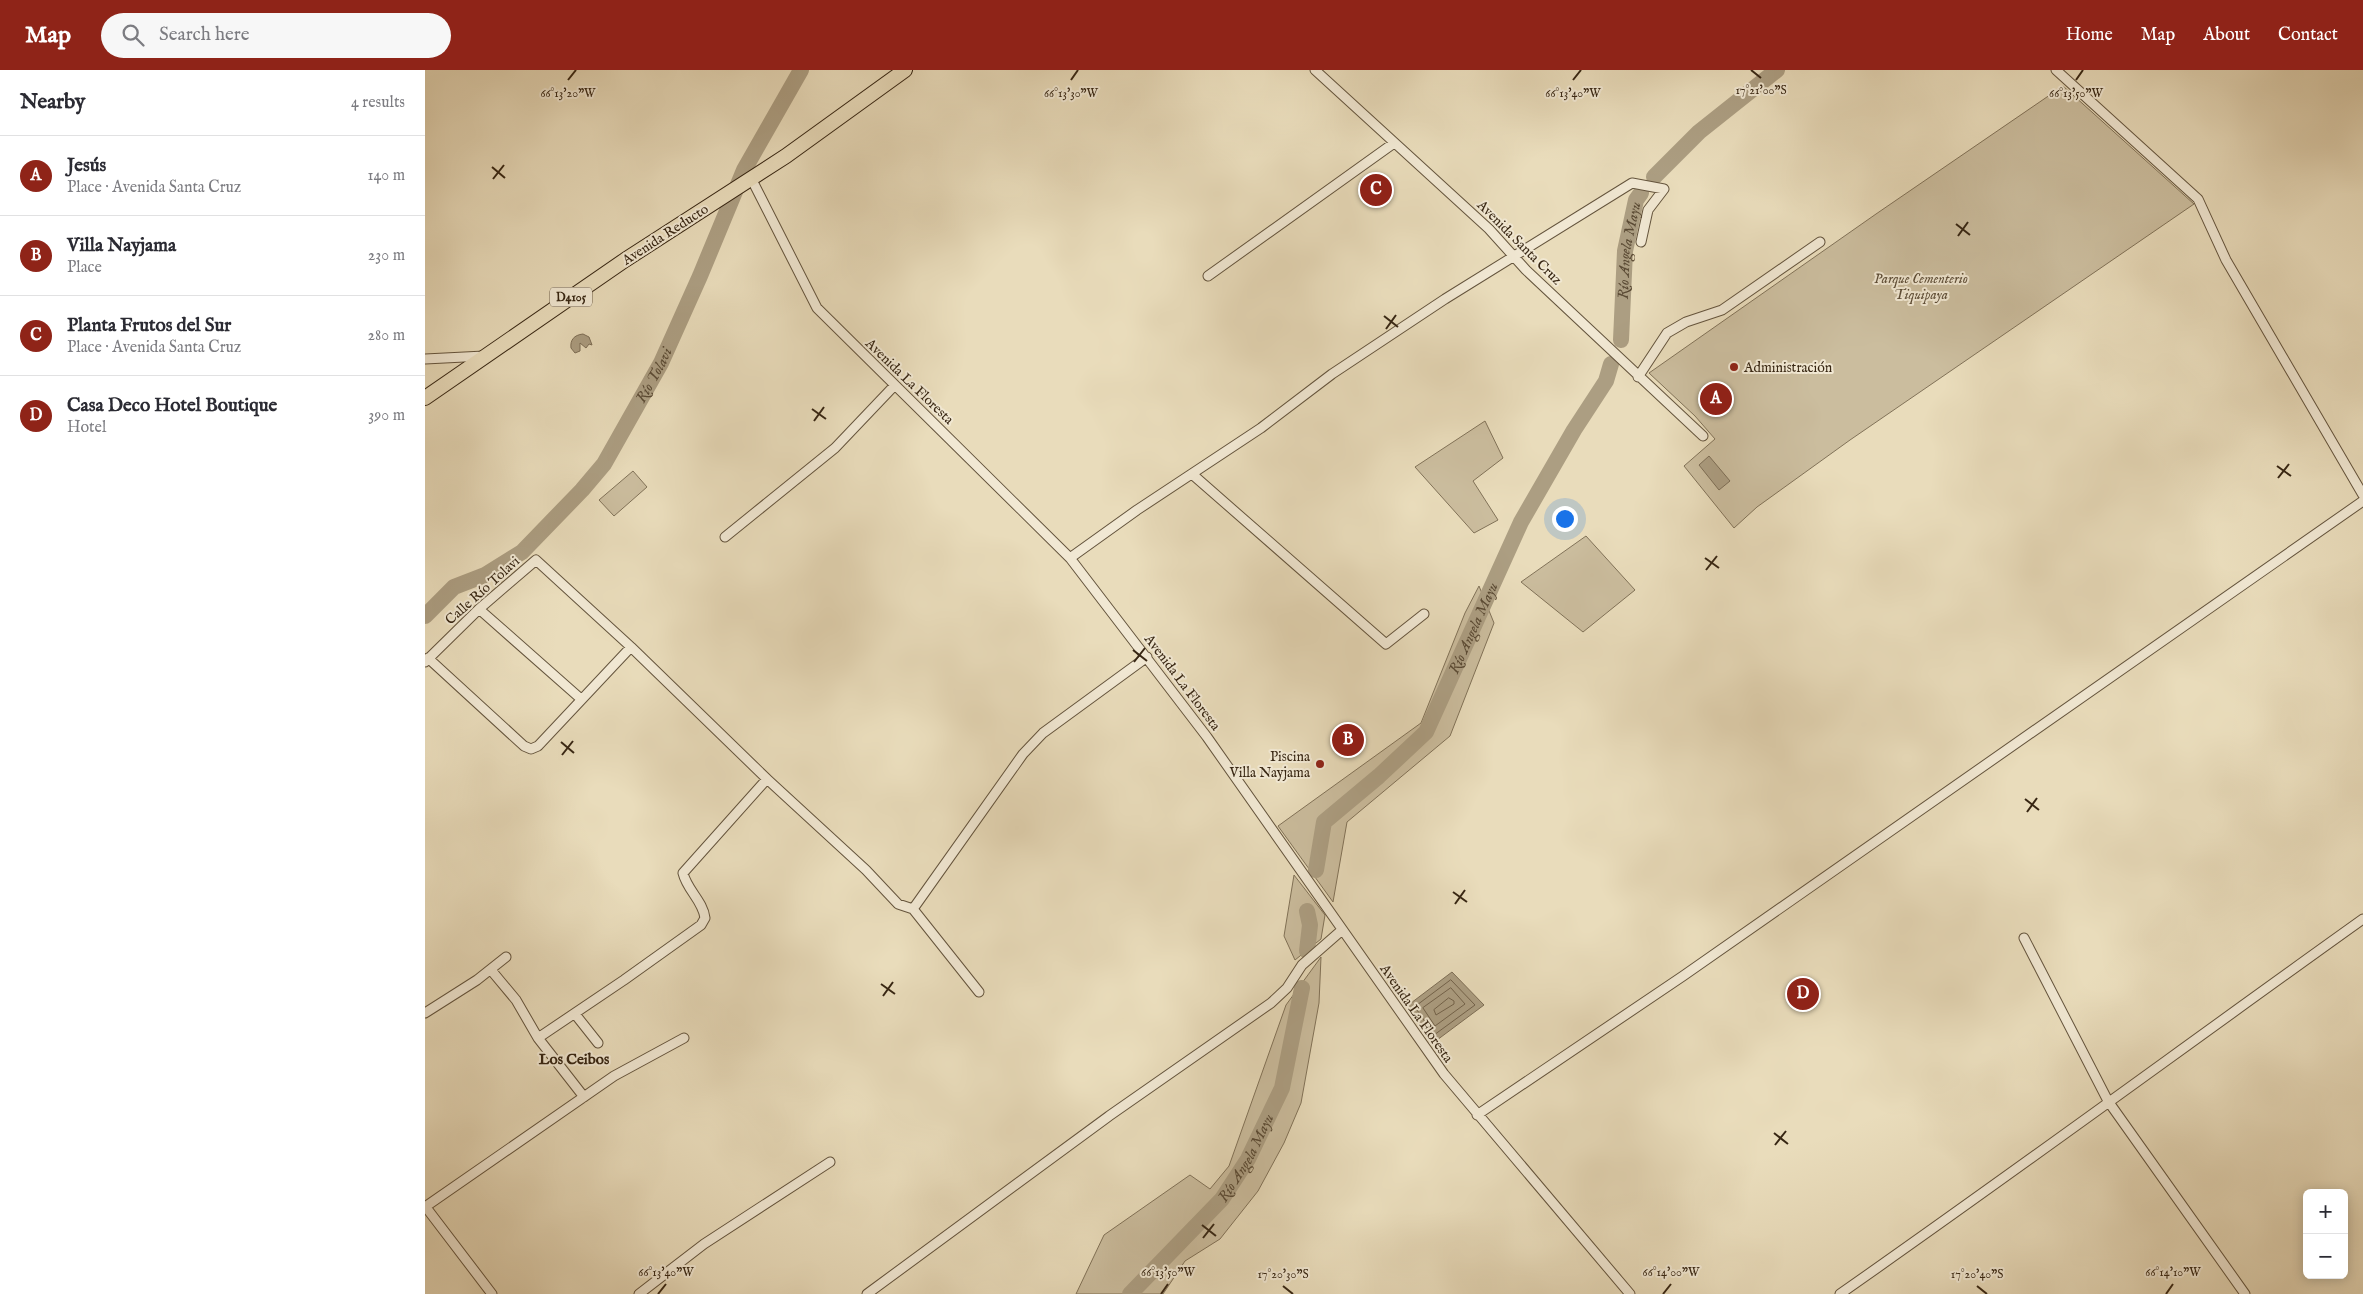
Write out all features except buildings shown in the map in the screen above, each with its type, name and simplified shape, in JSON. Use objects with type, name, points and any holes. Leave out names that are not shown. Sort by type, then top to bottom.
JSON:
[{"type":"main road","name":"Avenida Reducto","points":[[425,398],[484,356],[748,179],[786,156],[905,70]]},
{"type":"street","name":"Avenida Santa Cruz","points":[[1315,70],[1489,229],[1526,270],[1703,436]]},
{"type":"street","points":[[2056,70],[2198,199],[2226,260],[2363,495]]},
{"type":"street","points":[[1208,276],[1393,143]]},
{"type":"street","name":"Avenida La Floresta","points":[[748,179],[817,308],[1070,558],[1147,657],[1444,1074],[1630,1294]]},
{"type":"street","points":[[1070,558],[1137,510],[1261,428],[1332,374],[1514,255],[1632,183],[1664,189],[1648,210],[1641,242]]},
{"type":"street","points":[[1638,377],[1667,333],[1686,322],[1722,310],[1821,242]]},
{"type":"street","points":[[425,359],[484,356]]},
{"type":"street","points":[[725,538],[835,448],[894,386]]},
{"type":"street","points":[[1192,474],[1386,644],[1424,614]]},
{"type":"street","points":[[1477,1115],[1683,976],[2363,501]]},
{"type":"street","name":"Calle Río Tolavi","points":[[426,660],[479,609],[536,560],[631,647]]},
{"type":"street","points":[[479,609],[581,699]]},
{"type":"street","points":[[426,660],[524,746],[531,748],[538,746],[631,647],[866,870],[898,904],[913,909],[979,992]]},
{"type":"street","points":[[913,909],[1023,754],[1043,733],[1147,657]]},
{"type":"street","points":[[538,1038],[701,925],[705,918],[705,911],[685,881],[683,873],[767,778]]},
{"type":"street","points":[[1840,1294],[1979,1197],[2108,1101],[2363,919]]},
{"type":"street","points":[[867,1294],[1109,1116],[1271,1003],[1287,988],[1302,965],[1342,930]]},
{"type":"street","points":[[2024,938],[2108,1101],[2245,1294]]},
{"type":"street","points":[[425,1013],[491,970],[506,957]]},
{"type":"street","points":[[491,970],[516,1000],[538,1038],[584,1097]]},
{"type":"street","points":[[575,1014],[598,1043]]},
{"type":"street","points":[[492,1294],[425,1206],[614,1076],[684,1038]]},
{"type":"street","points":[[639,1294],[704,1244],[830,1162]]},
{"type":"green space","name":"Parque Cementerio Tiquipaya","points":[[2063,86],[2194,204],[1850,440],[1757,507],[1734,528],[1684,466],[1715,439],[1695,416],[1649,373]]},
{"type":"green space","points":[[1485,421],[1503,458],[1473,481],[1498,520],[1474,533],[1415,467]]},
{"type":"green space","points":[[633,471],[647,487],[614,516],[599,500]]},
{"type":"green space","points":[[1586,536],[1635,590],[1583,632],[1521,582]]},
{"type":"green space","points":[[1479,586],[1494,623],[1450,736],[1347,822],[1333,902],[1278,826],[1421,723],[1465,613]]},
{"type":"green space","points":[[1294,875],[1325,915],[1321,939],[1295,960],[1284,936]]},
{"type":"green space","points":[[1321,957],[1319,1003],[1301,1103],[1284,1143],[1258,1191],[1220,1239],[1185,1261],[1163,1294],[1076,1294],[1104,1235],[1190,1175],[1210,1189],[1229,1166],[1286,1005]]},
{"type":"water","points":[[583,334],[589,337],[592,345],[589,344],[586,348],[580,343],[580,351],[575,353],[571,348],[572,340],[577,335]]},
{"type":"water","points":[[1709,456],[1730,481],[1719,490],[1699,465]]},
{"type":"water","points":[[1452,972],[1484,1005],[1433,1043],[1407,1006]]},
{"type":"waterway","name":"Río Tolavi","points":[[425,616],[454,587],[485,575],[522,552],[582,490],[604,464],[661,363],[744,170],[801,70]]},
{"type":"waterway","name":"Río Angela Mayu","points":[[1654,177],[1699,132],[1777,70]]},
{"type":"waterway","name":"Río Angela Mayu","points":[[1621,340],[1625,251],[1636,200],[1641,193]]},
{"type":"waterway","name":"Río Angela Mayu","points":[[1316,870],[1324,822],[1379,776],[1426,732],[1521,522],[1574,430],[1606,381],[1611,364]]},
{"type":"waterway","name":"Río Angela Mayu","points":[[1307,911],[1310,925],[1307,951]]},
{"type":"waterway","name":"Río Angela Mayu","points":[[1130,1294],[1222,1199],[1248,1159],[1282,1088],[1302,988]]},
{"type":"place","name":"Planta Frutos del Sur","points":[[1376,190]]},
{"type":"place","name":"Administración","points":[[1734,367]]},
{"type":"place","name":"Jesús","points":[[1716,399]]},
{"type":"place","name":"Villa Nayjama","points":[[1348,740]]},
{"type":"place","name":"Piscina Villa Nayjama","points":[[1320,764]]},
{"type":"place","name":"Casa Deco Hotel Boutique","points":[[1803,994]]},
{"type":"district","name":"Los Ceibos","points":[[574,1059]]}]
